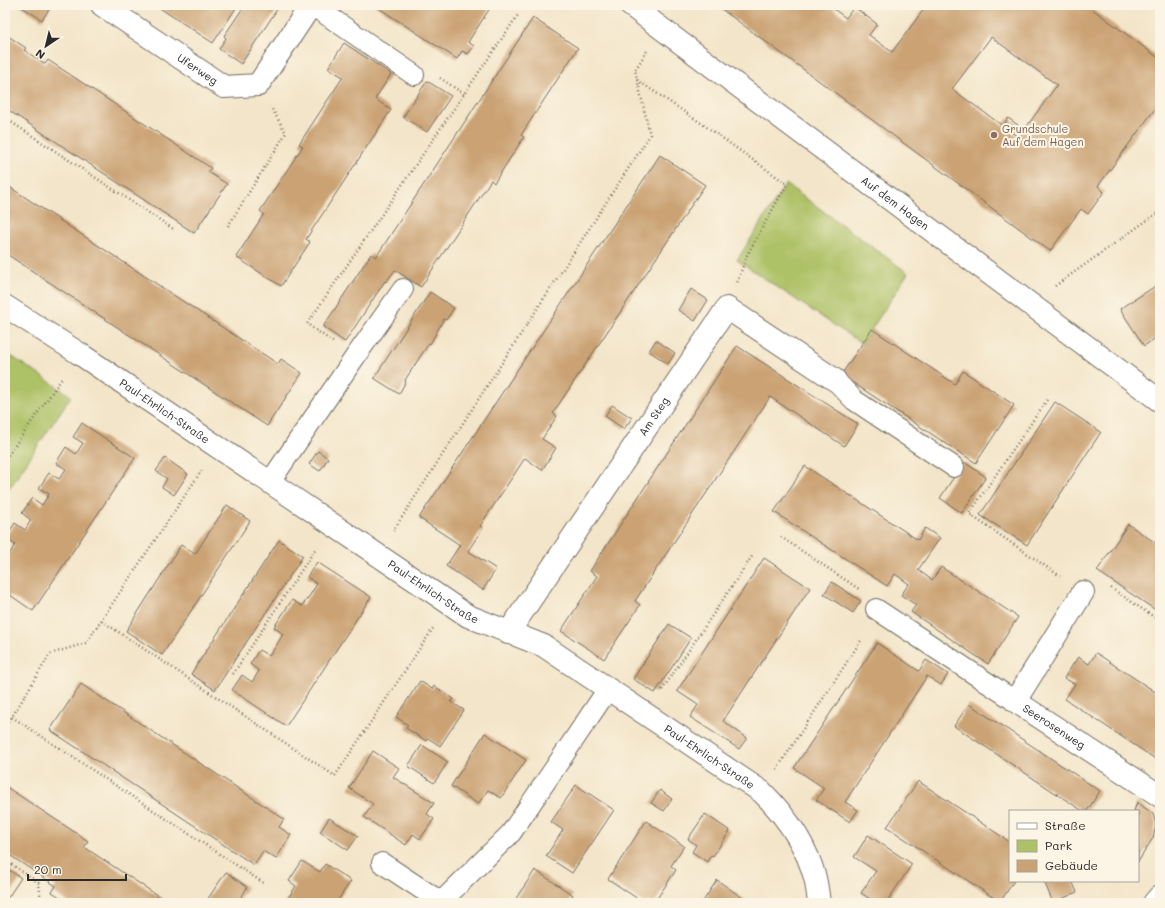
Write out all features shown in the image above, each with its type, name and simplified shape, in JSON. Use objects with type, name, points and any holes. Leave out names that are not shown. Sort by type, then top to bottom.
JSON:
[{"type":"street","name":"Uferweg","points":[[102,5],[224,87],[258,85]]},
{"type":"street","points":[[258,85],[312,5]]},
{"type":"street","name":"Auf dem Hagen","points":[[630,5],[1160,401]]},
{"type":"street","name":"Paul-Ehrlich-Straße","points":[[5,306],[80,354],[468,616],[544,646],[762,792],[790,823],[803,846],[815,879],[819,903]]},
{"type":"street","points":[[727,308],[835,380]]},
{"type":"street","name":"Am Steg","points":[[508,633],[727,308]]},
{"type":"street","name":"Seerosenweg","points":[[1083,592],[1015,701],[1160,796]]},
{"type":"street","points":[[1154,903],[1160,896]]},
{"type":"lane","points":[[312,5],[414,75]]},
{"type":"lane","points":[[270,482],[355,356],[403,289]]},
{"type":"lane","points":[[835,380],[854,400],[954,467]]},
{"type":"lane","points":[[876,609],[1015,701]]},
{"type":"lane","points":[[382,862],[442,902],[511,832],[608,689]]},
{"type":"path","points":[[355,356],[308,324],[518,14]]},
{"type":"path","points":[[377,555],[650,135],[635,70],[663,29]]},
{"type":"path","points":[[637,80],[787,184],[747,256],[727,308]]},
{"type":"path","points":[[228,226],[286,133],[258,85]]},
{"type":"path","points":[[5,118],[175,230]]},
{"type":"path","points":[[1030,304],[1160,211]]},
{"type":"path","points":[[5,458],[80,354]]},
{"type":"path","points":[[1047,400],[969,514],[1083,592],[1109,587],[1160,622]]},
{"type":"path","points":[[5,724],[12,717],[50,654],[86,643],[217,447]]},
{"type":"path","points":[[233,674],[332,524]]},
{"type":"path","points":[[781,537],[878,602],[876,609]]},
{"type":"path","points":[[646,714],[754,555]]},
{"type":"path","points":[[102,621],[334,776],[450,604]]},
{"type":"path","points":[[762,792],[862,639]]},
{"type":"path","points":[[12,717],[265,884]]},
{"type":"path","points":[[5,860],[39,883],[41,903]]},
{"type":"green space","points":[[786,184],[908,273],[862,344],[737,260]]},
{"type":"green space","points":[[5,352],[71,396],[5,495]]},
{"type":"building","points":[[19,5],[52,5],[42,20]]},
{"type":"building","points":[[155,5],[238,5],[213,43]]},
{"type":"building","points":[[245,5],[280,5],[241,64],[219,49],[226,38],[224,36]]},
{"type":"building","points":[[374,5],[492,5],[468,42],[474,46],[468,54],[462,51],[457,59]]},
{"type":"building","points":[[716,5],[828,5],[846,18],[854,7],[877,24],[869,35],[892,52],[927,5],[1087,5],[1160,59],[1160,102],[1098,186],[1104,192],[1088,214],[1081,209],[1050,251]],"holes":[[[991,37],[1057,85],[1019,137],[1012,133],[1018,125],[1008,118],[1003,126],[952,89]]]},
{"type":"building","points":[[533,18],[578,48],[521,135],[524,137],[494,183],[491,180],[421,287],[395,270],[386,282],[385,281],[345,342],[323,327],[371,254],[376,257]]},
{"type":"building","points":[[5,34],[26,48],[24,50],[45,64],[48,60],[211,168],[208,172],[227,184],[194,233],[5,108]]},
{"type":"building","points":[[344,43],[391,74],[375,99],[391,110],[306,239],[310,242],[281,286],[236,257],[264,214],[260,211],[303,146],[299,144],[343,77],[328,68]]},
{"type":"building","points":[[427,81],[451,96],[427,132],[403,117]]},
{"type":"building","points":[[660,155],[705,185],[553,413],[557,416],[542,439],[556,448],[542,470],[525,458],[480,526],[483,528],[468,551],[496,569],[483,590],[446,566],[460,545],[419,518]]},
{"type":"building","points":[[5,184],[278,364],[281,359],[302,373],[267,426],[5,253]]},
{"type":"building","points":[[1160,283],[1160,335],[1144,346],[1120,309]]},
{"type":"building","points":[[691,289],[708,300],[695,321],[678,310]]},
{"type":"building","points":[[430,292],[454,308],[446,320],[444,319],[430,344],[429,343],[405,380],[406,381],[399,394],[374,378]]},
{"type":"building","points":[[872,329],[955,384],[963,371],[1014,405],[976,463],[841,375]]},
{"type":"building","points":[[656,340],[675,353],[668,364],[649,351]]},
{"type":"building","points":[[737,346],[858,424],[844,446],[770,397],[635,601],[640,605],[604,659],[561,631],[597,576],[590,571]]},
{"type":"building","points":[[1055,402],[1101,432],[1027,545],[980,515]]},
{"type":"building","points":[[612,405],[632,418],[624,429],[605,416]]},
{"type":"building","points":[[82,423],[135,458],[33,611],[10,595],[5,602],[5,554],[8,556],[15,545],[5,538],[15,523],[25,530],[31,520],[22,513],[32,498],[42,505],[49,494],[39,488],[49,473],[59,479],[66,469],[56,463],[66,447],[76,454],[83,443],[73,437]]},
{"type":"building","points":[[318,451],[328,458],[320,471],[309,464]]},
{"type":"building","points":[[165,458],[188,474],[174,495],[162,487],[167,479],[156,471]]},
{"type":"building","points":[[964,462],[986,477],[962,513],[940,498]]},
{"type":"building","points":[[805,466],[918,540],[925,528],[940,538],[918,570],[932,580],[941,567],[1018,617],[988,664],[911,612],[916,605],[901,595],[909,584],[895,574],[887,586],[774,512]]},
{"type":"building","points":[[227,505],[250,521],[162,655],[126,631],[181,545],[195,554]]},
{"type":"building","points":[[1128,524],[1160,546],[1160,613],[1097,571]]},
{"type":"building","points":[[279,540],[303,556],[215,690],[191,674]]},
{"type":"building","points":[[764,558],[810,588],[723,721],[747,738],[739,749],[690,717],[698,705],[677,691]]},
{"type":"building","points":[[317,562],[371,597],[286,726],[232,690],[242,675],[252,682],[259,671],[250,664],[259,650],[269,656],[276,646],[283,634],[274,627],[292,600],[302,606],[310,595],[317,584],[307,577]]},
{"type":"building","points":[[832,582],[861,601],[853,613],[824,594]]},
{"type":"building","points":[[669,624],[691,638],[655,693],[633,679]]},
{"type":"building","points":[[877,643],[919,671],[926,660],[948,674],[941,685],[927,676],[845,802],[858,810],[850,822],[816,800],[824,788],[794,768]]},
{"type":"building","points":[[1096,653],[1160,695],[1160,762],[1065,699],[1075,684],[1064,678],[1078,657],[1089,664]]},
{"type":"building","points":[[420,681],[432,689],[434,686],[454,699],[451,702],[464,710],[440,746],[428,738],[426,741],[406,728],[408,725],[396,717]]},
{"type":"building","points":[[81,684],[284,819],[279,827],[291,835],[276,859],[263,851],[254,865],[50,730]]},
{"type":"building","points":[[969,704],[1100,791],[1088,810],[1081,810],[954,726]]},
{"type":"building","points":[[485,733],[526,760],[501,798],[488,790],[478,804],[451,786]]},
{"type":"building","points":[[422,745],[448,762],[434,783],[408,766]]},
{"type":"building","points":[[373,751],[399,768],[393,777],[434,803],[427,814],[434,819],[420,839],[413,834],[406,845],[364,817],[373,804],[349,788]]},
{"type":"building","points":[[918,781],[1009,841],[1009,882],[1013,882],[1000,902],[887,827]]},
{"type":"building","points":[[576,785],[614,810],[572,873],[546,856],[563,830],[551,822]]},
{"type":"building","points":[[5,786],[88,841],[84,847],[169,903],[69,903],[52,892],[56,886],[5,852]]},
{"type":"building","points":[[660,790],[672,799],[664,811],[651,803]]},
{"type":"building","points":[[1137,802],[1153,814],[1156,825],[1153,838],[1139,860],[1139,810],[1134,810]]},
{"type":"building","points":[[705,814],[730,831],[713,856],[711,855],[707,862],[692,852],[696,845],[688,839]]},
{"type":"building","points":[[329,818],[358,836],[348,850],[320,832]]},
{"type":"building","points":[[646,821],[684,846],[671,866],[676,870],[654,903],[644,903],[608,879]]},
{"type":"building","points":[[868,835],[912,864],[886,903],[876,903],[861,893],[876,871],[854,857]]},
{"type":"building","points":[[302,861],[320,872],[325,864],[351,881],[336,903],[285,903],[296,886],[289,881]]},
{"type":"building","points":[[5,867],[21,878],[5,902]]},
{"type":"building","points":[[535,870],[573,895],[568,903],[513,903]]},
{"type":"building","points":[[226,872],[247,887],[244,893],[237,903],[205,903]]},
{"type":"building","points":[[717,880],[750,903],[702,903]]},
{"type":"building","points":[[1044,882],[1072,882],[1077,892],[1053,903]]},
{"type":"place","name":"Grundschule Auf dem Hagen","points":[[994,135]]}]
